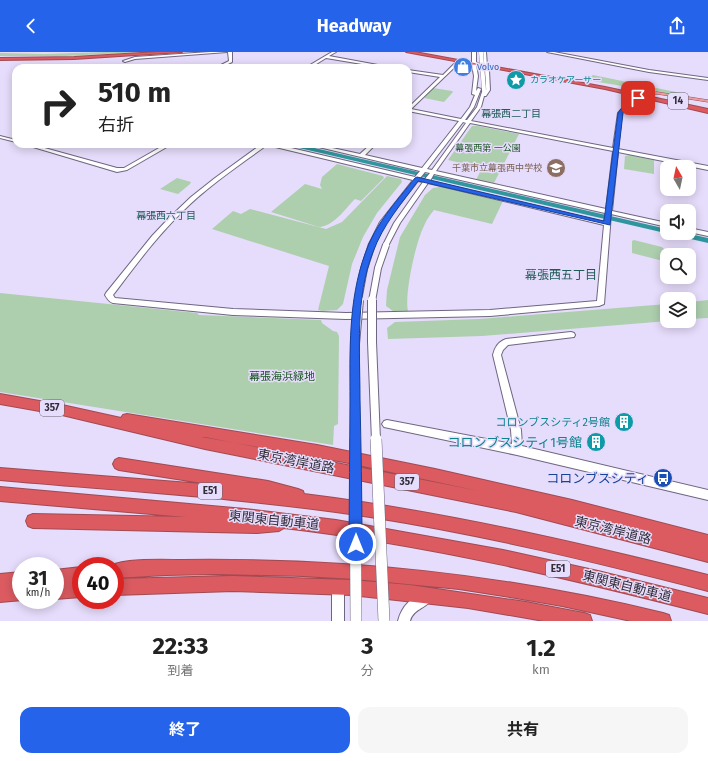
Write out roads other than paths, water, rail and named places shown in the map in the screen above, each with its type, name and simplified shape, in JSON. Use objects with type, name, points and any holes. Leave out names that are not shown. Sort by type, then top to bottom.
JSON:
[{"type":"highway","points":[[0,58],[63,57],[154,52]]},
{"type":"highway","points":[[0,58],[74,58],[180,52]]},
{"type":"highway","points":[[404,52],[409,52]]},
{"type":"highway","name":"14","points":[[409,52],[645,95]]},
{"type":"highway","name":"14","points":[[419,53],[458,62],[486,65],[645,95],[708,110]]},
{"type":"highway","name":"東京湾岸道路","points":[[0,399],[103,419],[205,443],[516,505],[708,555]]},
{"type":"highway","points":[[103,419],[118,417],[343,456],[497,488],[615,516],[708,542]]},
{"type":"highway","points":[[119,464],[268,486],[322,503]]},
{"type":"highway","name":"東関東自動車道","points":[[0,474],[246,494],[322,503],[502,534],[591,553],[708,583]]},
{"type":"highway","name":"東関東自動車道","points":[[0,494],[299,522],[510,559],[598,578],[708,606]]},
{"type":"highway","points":[[33,521],[257,526],[299,522]]},
{"type":"highway","points":[[124,571],[170,568],[255,567],[340,570],[387,574],[484,585],[546,595],[663,621]]},
{"type":"highway","points":[[0,582],[12,581]]},
{"type":"highway","points":[[124,587],[189,584],[338,586],[430,596],[552,614],[584,621]]},
{"type":"highway","points":[[0,594],[12,593]]},
{"type":"main road","points":[[645,95],[657,93],[708,101]]},
{"type":"street","points":[[126,60],[135,58],[225,52]]},
{"type":"street","points":[[224,64],[230,61],[230,52]]},
{"type":"street","points":[[314,64],[334,52]]},
{"type":"street","points":[[474,52],[476,76],[474,96],[476,100]]},
{"type":"street","points":[[477,52],[483,96]]},
{"type":"street","points":[[356,621],[355,344],[357,303],[360,282],[372,244],[383,222],[476,100],[481,90],[483,52]]},
{"type":"street","points":[[483,52],[486,65]]},
{"type":"street","points":[[549,52],[649,71],[708,79]]},
{"type":"street","points":[[326,57],[368,64]]},
{"type":"street","points":[[412,106],[458,62]]},
{"type":"street","points":[[384,621],[372,342],[372,298],[378,268],[386,245],[397,223],[479,107],[483,96],[488,90],[486,69],[492,68]]},
{"type":"street","points":[[412,72],[443,76]]},
{"type":"street","points":[[260,148],[208,186],[172,218],[141,252],[109,295],[113,300],[233,312],[346,316],[490,313],[595,304],[601,302],[608,212],[615,150],[621,116],[645,95]]},
{"type":"street","points":[[412,111],[708,168]]},
{"type":"street","points":[[0,137],[12,140]]},
{"type":"street","points":[[39,148],[117,170],[125,169],[163,148]]},
{"type":"street","points":[[284,148],[427,180],[607,224]]},
{"type":"street","points":[[326,148],[660,223]]},
{"type":"street","points":[[361,156],[370,148]]},
{"type":"street","points":[[696,231],[708,234]]},
{"type":"street","points":[[517,450],[516,430],[497,355],[499,348],[506,342],[571,335]]},
{"type":"street","points":[[387,424],[517,450],[708,495]]},
{"type":"street","points":[[338,586],[338,621]]},
{"type":"street","points":[[404,621],[405,613],[413,605],[430,596]]},
{"type":"place","name":"Volvo","points":[[463,67]]},
{"type":"place","name":"カラオケアーサー","points":[[516,80]]},
{"type":"place","name":"千葉市立幕張西中学校","points":[[556,168]]},
{"type":"place","name":"コロンブスシティ2号館","points":[[624,422]]},
{"type":"place","name":"コロンブスシティ1号館","points":[[596,442]]},
{"type":"place","name":"コロンブスシティ","points":[[663,478]]},
{"type":"district","name":"幕張西二丁目","points":[[511,114]]},
{"type":"district","name":"幕張西六丁目","points":[[166,216]]},
{"type":"district","name":"幕張西五丁目","points":[[561,275]]},
{"type":"park label","name":"幕張西第 一公園","points":[[488,148]]},
{"type":"park label","name":"幕張海浜緑地","points":[[282,376]]}]
